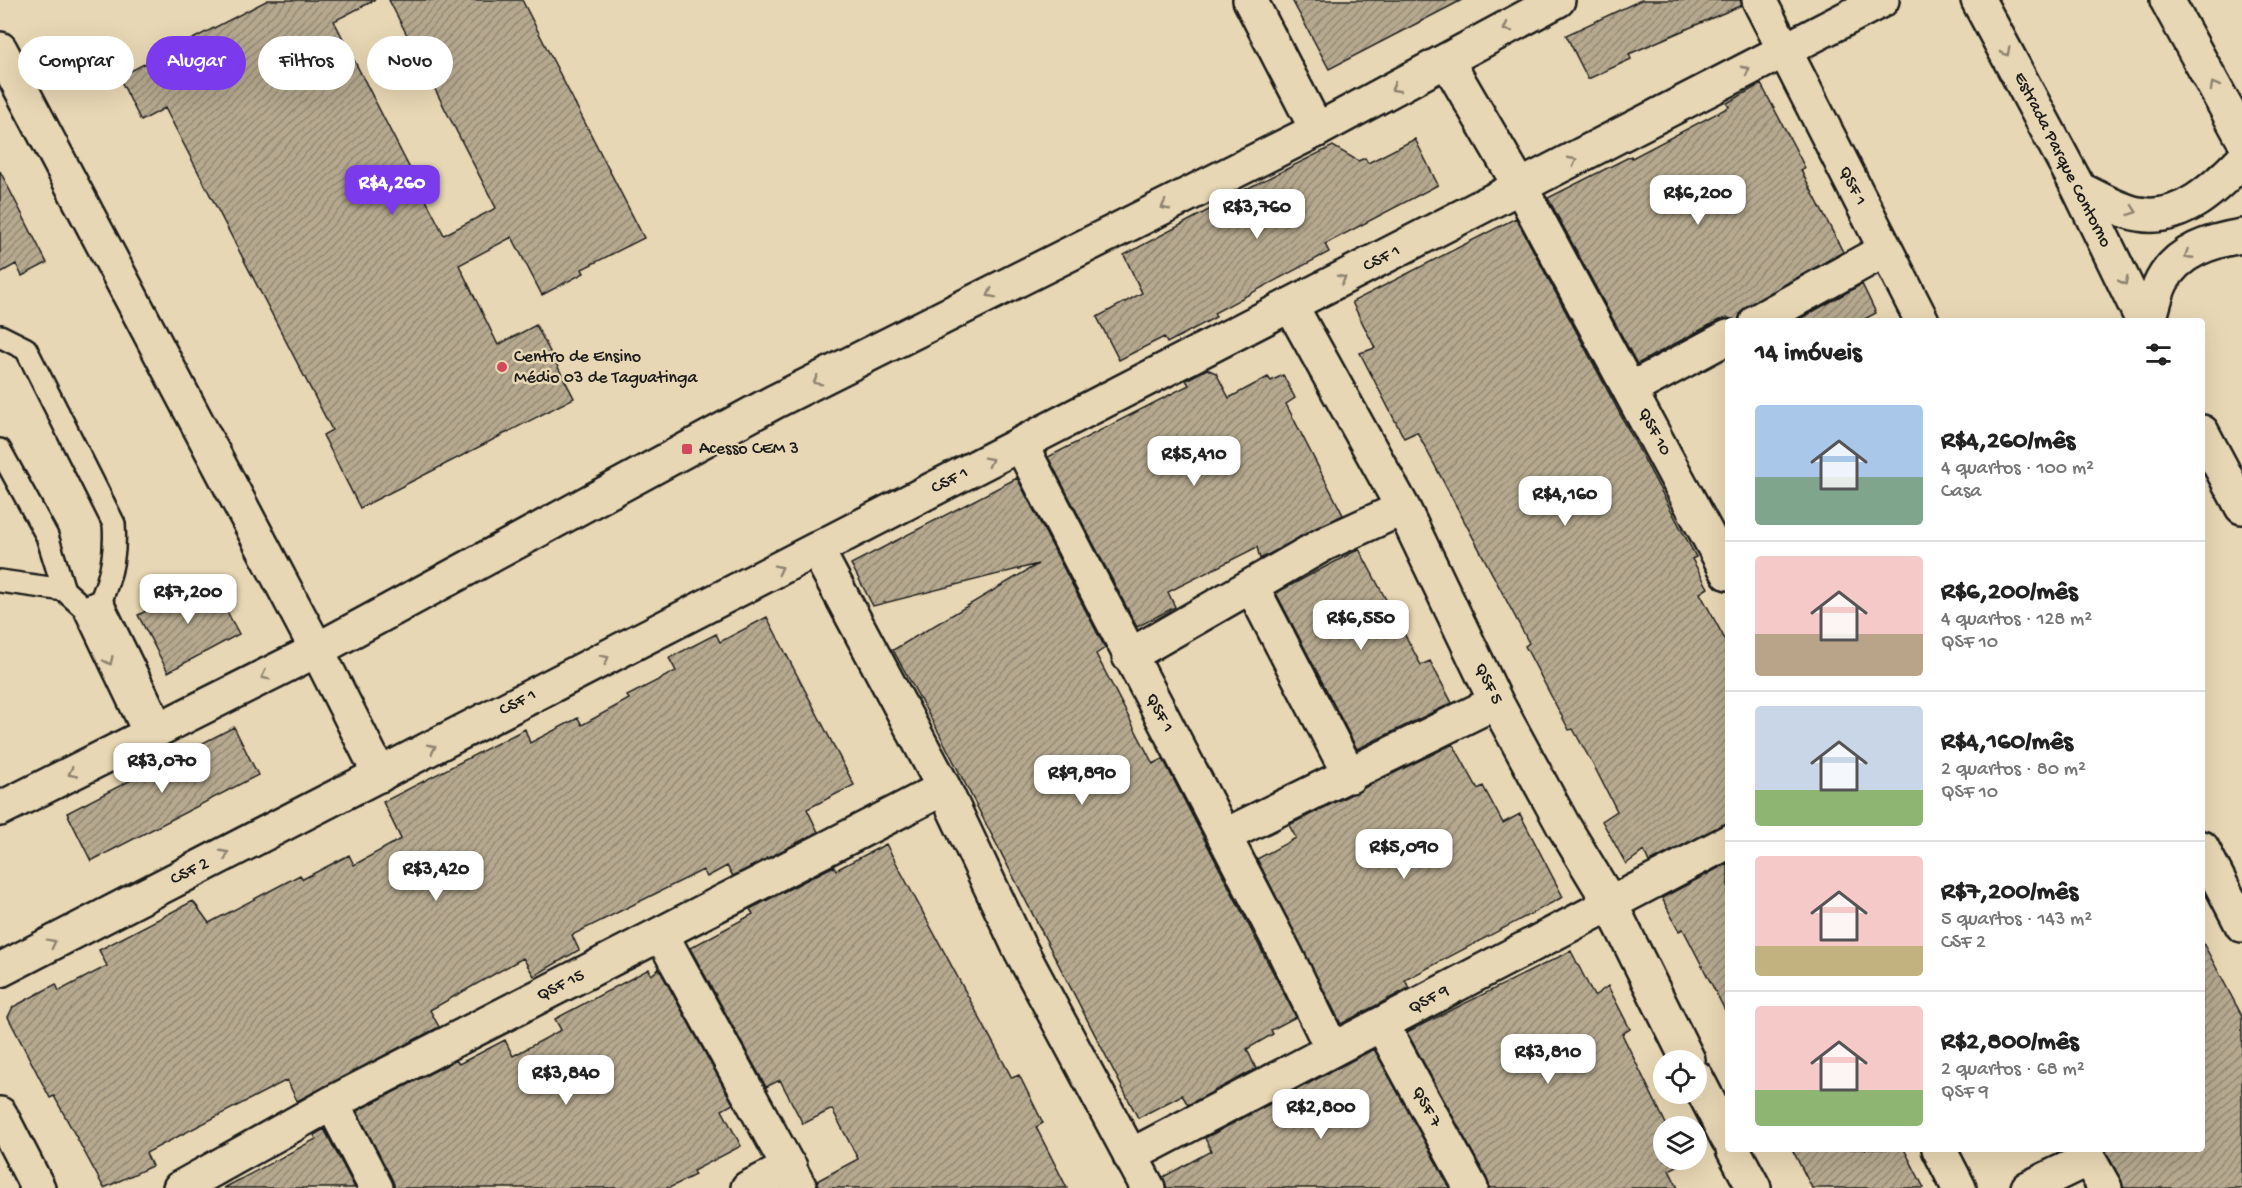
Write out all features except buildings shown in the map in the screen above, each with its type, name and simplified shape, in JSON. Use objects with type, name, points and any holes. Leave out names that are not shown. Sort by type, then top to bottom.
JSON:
[{"type":"main road","points":[[1250,0],[1317,130]]},
{"type":"main road","points":[[0,809],[317,650],[774,402],[1317,130],[1558,0]]},
{"type":"main road","name":"QSF 1","points":[[1759,0],[1920,318]]},
{"type":"main road","name":"CSF 1","points":[[380,775],[1882,0]]},
{"type":"main road","name":"Estrada Parque Contorno","points":[[1978,0],[2079,189],[2142,318]]},
{"type":"main road","points":[[2167,0],[2242,137]]},
{"type":"main road","points":[[0,49],[317,650],[380,775]]},
{"type":"main road","points":[[1447,61],[1521,188],[1631,389]]},
{"type":"main road","points":[[2079,189],[2139,214],[2164,213],[2192,204],[2217,186],[2242,159]]},
{"type":"main road","points":[[2150,318],[2163,280],[2184,255],[2213,242],[2242,236]]},
{"type":"main road","points":[[1763,318],[1885,250]]},
{"type":"main road","name":"QSF 5","points":[[1290,306],[1403,508],[1496,702],[1563,825],[1610,903],[1683,1050]]},
{"type":"main road","name":"QSF 10","points":[[1725,339],[1631,389],[1725,567]]},
{"type":"main road","points":[[2205,438],[2242,507]]},
{"type":"main road","name":"QSF 1","points":[[1021,445],[1332,1049]]},
{"type":"main road","points":[[1129,656],[1324,544],[1403,508]]},
{"type":"main road","points":[[817,550],[944,788],[1019,947],[1148,1188]]},
{"type":"main road","points":[[1252,587],[1350,776]]},
{"type":"main road","points":[[1224,836],[1350,776],[1496,702]]},
{"type":"main road","name":"CSF 2","points":[[0,970],[380,775]]},
{"type":"main road","name":"QSF 15","points":[[180,1188],[332,1103],[944,788]]},
{"type":"main road","name":"QSF 9","points":[[1130,1156],[1725,844]]},
{"type":"main road","points":[[2205,854],[2242,925]]},
{"type":"main road","points":[[661,934],[795,1178],[748,1188]]},
{"type":"main road","name":"QSF 7","points":[[1382,1025],[1471,1188]]},
{"type":"main road","points":[[1707,1088],[1719,1101],[1725,1126]]},
{"type":"main road","points":[[332,1103],[376,1188]]},
{"type":"main road","points":[[0,1113],[38,1188]]},
{"type":"main road","points":[[1735,1152],[1754,1188]]},
{"type":"main road","points":[[1941,1152],[1959,1188]]},
{"type":"main road","points":[[2028,1188],[2086,1154],[2105,1188]]},
{"type":"lane","points":[[0,336],[26,349],[114,524],[116,553],[93,604]]},
{"type":"lane","points":[[0,450],[47,536],[64,590]]},
{"type":"lane","points":[[0,580],[64,590],[93,604],[154,732]]},
{"type":"place","name":"Centro de Ensino Médio 03 de Taguatinga","points":[[502,367]]},
{"type":"place","name":"Acesso CEM 3","points":[[687,449]]}]
